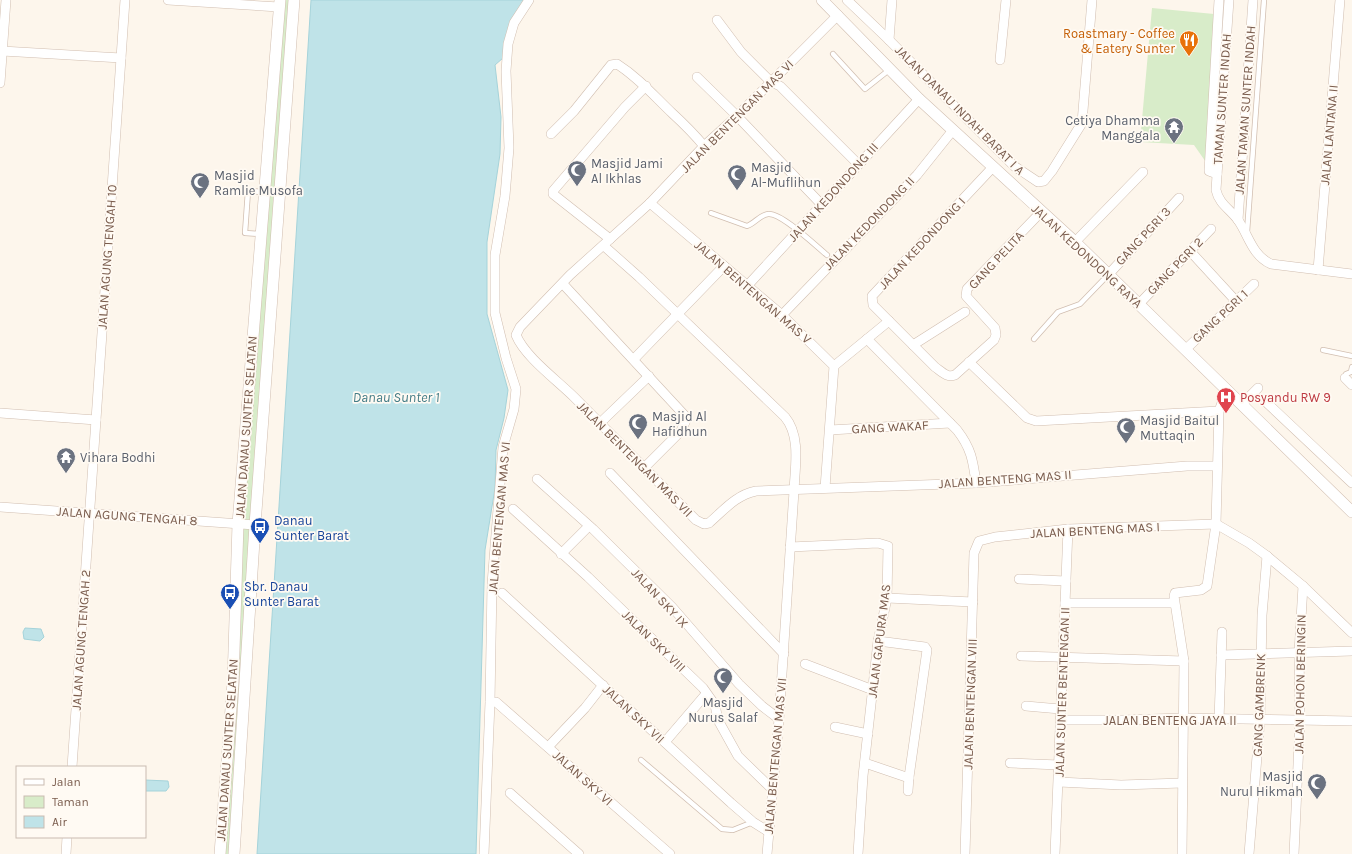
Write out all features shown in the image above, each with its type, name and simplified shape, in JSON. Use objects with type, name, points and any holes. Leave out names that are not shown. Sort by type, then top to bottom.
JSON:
[{"type":"street","points":[[0,83],[6,0]]},
{"type":"street","name":"JALAN AGUNG TENGAH 10","points":[[90,514],[125,0]]},
{"type":"street","points":[[168,0],[280,4]]},
{"type":"street","name":"JALAN DANAU SUNTER SELATAN","points":[[234,854],[255,525],[294,0]]},
{"type":"street","name":"JALAN BENTENGAN MAS VI","points":[[484,854],[490,702],[492,584],[503,447],[514,409],[516,389],[495,313],[495,255],[505,196],[509,148],[506,71],[508,44],[514,23],[529,0]]},
{"type":"street","name":"JALAN KEDONDONG RAYA","points":[[822,0],[919,98],[1075,242],[1352,512]]},
{"type":"street","name":"JALAN DANAU INDAH BARAT I A","points":[[847,0],[889,40],[1014,166],[1035,181],[1044,181],[1082,123],[1092,0]]},
{"type":"street","points":[[889,40],[892,0]]},
{"type":"street","points":[[1000,60],[1006,0]]},
{"type":"street","points":[[1217,174],[1209,171],[1219,0]]},
{"type":"street","name":"TAMAN SUNTER INDAH","points":[[1218,199],[1216,190],[1229,0]]},
{"type":"street","name":"JALAN LANTANA II","points":[[1318,270],[1340,0]]},
{"type":"street","name":"JALAN DANAU SUNTER SELATAN","points":[[220,854],[233,682],[238,524],[280,4]]},
{"type":"street","name":"JALAN TAMAN SUNTER INDAH","points":[[1238,220],[1253,4]]},
{"type":"street","name":"JALAN BENTENGAN MAS VI","points":[[516,335],[520,327],[563,284],[650,203],[704,146],[737,116],[838,15]]},
{"type":"street","points":[[717,20],[741,52],[771,82],[780,86],[858,164]]},
{"type":"street","points":[[2,51],[121,58]]},
{"type":"street","points":[[551,134],[614,64],[626,70],[646,86],[684,123],[704,146]]},
{"type":"street","points":[[697,77],[737,116],[822,205]]},
{"type":"street","name":"JALAN BENTENGAN MAS VII","points":[[646,86],[625,107],[553,191],[553,194],[607,243],[792,424],[795,436],[794,491],[779,719],[767,854]]},
{"type":"street","name":"JALAN KEDONDONG III","points":[[748,285],[919,98]]},
{"type":"street","name":"JALAN KEDONDONG II","points":[[782,315],[917,175],[953,130]]},
{"type":"street","name":"JALAN KEDONDONG I","points":[[969,362],[955,375],[946,375],[873,305],[872,296],[993,167]]},
{"type":"street","points":[[1075,242],[1143,172]]},
{"type":"street","name":"GANG PGRI 3","points":[[1108,275],[1179,198]]},
{"type":"street","name":"JALAN TAMAN SUNTER INDAH","points":[[1218,199],[1238,220],[1247,236]]},
{"type":"street","name":"JALAN BENTENGAN MAS V","points":[[650,203],[782,315],[834,366]]},
{"type":"street","name":"GANG PELITA","points":[[969,362],[994,340],[997,330],[968,299],[966,296],[967,289],[1041,212]]},
{"type":"street","name":"GANG PGRI 2","points":[[1139,304],[1211,229]]},
{"type":"street","points":[[1247,236],[1259,256],[1271,264],[1352,274]]},
{"type":"street","points":[[1190,251],[1236,300]]},
{"type":"street","points":[[634,359],[724,266]]},
{"type":"street","points":[[563,284],[687,418],[681,431],[644,468]]},
{"type":"street","name":"GANG PGRI 1","points":[[1186,349],[1254,284]]},
{"type":"street","points":[[913,345],[965,312]]},
{"type":"street","points":[[826,488],[834,366],[889,321]]},
{"type":"street","name":"JALAN BENTENGAN MAS VII","points":[[516,335],[518,340],[534,359],[696,520],[704,524],[709,523],[736,498],[745,493],[756,491],[794,491]]},
{"type":"street","points":[[867,339],[966,441],[972,454],[976,483]]},
{"type":"street","points":[[969,362],[1027,418],[1036,421],[1219,411]]},
{"type":"street","points":[[600,423],[649,376]]},
{"type":"street","points":[[1345,378],[1352,385]]},
{"type":"street","points":[[1242,404],[1258,388]]},
{"type":"street","points":[[1182,854],[1182,718],[1184,661],[1174,604],[1175,593],[1201,590],[1207,586],[1221,526],[1217,466],[1219,411],[1227,389]]},
{"type":"street","points":[[1266,402],[1349,480],[1352,470]]},
{"type":"street","points":[[0,413],[96,420]]},
{"type":"street","name":"GANG WAKAF","points":[[830,430],[950,423]]},
{"type":"street","name":"JALAN BENTENG MAS II","points":[[794,491],[826,488],[976,483],[1187,466],[1217,466]]},
{"type":"street","points":[[610,473],[783,657]]},
{"type":"street","name":"JALAN SKY IX","points":[[536,479],[589,526],[672,607],[739,684],[762,706],[779,719]]},
{"type":"street","name":"JALAN AGUNG TENGAH 8","points":[[0,507],[255,525]]},
{"type":"street","name":"JALAN SKY VIII","points":[[513,509],[703,688],[715,705],[718,720],[738,756],[773,790]]},
{"type":"street","name":"JALAN AGUNG TENGAH 2","points":[[72,766],[90,514]]},
{"type":"street","points":[[561,554],[589,526]]},
{"type":"street","points":[[1221,526],[1267,556],[1303,586],[1352,633]]},
{"type":"street","name":"JALAN BENTENG MAS I","points":[[974,553],[979,541],[995,537],[1068,529],[1221,526]]},
{"type":"street","name":"JALAN SUNTER BENTENGAN II","points":[[1055,854],[1068,529]]},
{"type":"street","name":"JALAN GAPURA MAS","points":[[790,547],[886,544],[888,548],[887,598],[878,641],[865,763],[858,854]]},
{"type":"street","name":"JALAN BENTENGAN VIII","points":[[965,854],[974,553]]},
{"type":"street","name":"GANG GAMBRENK","points":[[1249,854],[1260,720],[1262,614],[1267,556]]},
{"type":"street","points":[[1019,580],[1066,581]]},
{"type":"street","name":"JALAN POHON BERINGIN","points":[[1294,854],[1300,720],[1299,652],[1303,586]]},
{"type":"street","name":"JALAN SKY VII","points":[[502,593],[753,822],[769,832]]},
{"type":"street","points":[[887,598],[973,602]]},
{"type":"street","points":[[1065,603],[1174,604]]},
{"type":"street","points":[[1219,720],[1222,632]]},
{"type":"street","points":[[878,641],[925,647],[927,650],[908,791]]},
{"type":"street","points":[[1221,655],[1352,651]]},
{"type":"street","points":[[1021,656],[1184,661]]},
{"type":"street","points":[[805,664],[873,690]]},
{"type":"street","points":[[548,747],[585,708],[603,685]]},
{"type":"street","points":[[664,742],[706,694]]},
{"type":"street","name":"JALAN SKY VI","points":[[496,702],[670,854]]},
{"type":"street","points":[[1026,706],[1060,709]]},
{"type":"street","name":"JALAN BENTENG JAYA II","points":[[1060,720],[1182,718],[1219,720],[1352,721]]},
{"type":"street","points":[[835,727],[868,734]]},
{"type":"street","points":[[865,763],[909,778]]},
{"type":"street","points":[[1010,763],[1059,765]]},
{"type":"street","points":[[1059,782],[1121,785],[1182,783]]},
{"type":"street","points":[[510,793],[579,854]]},
{"type":"street","points":[[66,854],[67,838]]},
{"type":"lane","points":[[1247,236],[1264,0]]},
{"type":"lane","points":[[1253,4],[1264,10]]},
{"type":"lane","points":[[833,54],[865,89],[890,69]]},
{"type":"lane","points":[[1248,66],[1259,66]]},
{"type":"lane","points":[[1242,153],[1252,154]]},
{"type":"lane","points":[[261,234],[245,233],[249,191],[264,192]]},
{"type":"lane","points":[[711,213],[747,226],[756,219],[768,214],[773,215],[798,230],[826,255]]},
{"type":"lane","points":[[1034,339],[1058,312],[1080,304],[1108,275]]},
{"type":"lane","points":[[1323,350],[1352,356]]},
{"type":"lane","points":[[1345,378],[1346,374],[1351,372],[1352,367]]},
{"type":"lane","points":[[770,644],[783,657]]},
{"type":"lane","points":[[641,760],[722,829],[733,830],[753,822]]},
{"type":"green space","points":[[280,0],[294,0],[234,854],[220,854],[238,524]]},
{"type":"green space","points":[[1152,8],[1214,14],[1208,165],[1194,145],[1140,142]]},
{"type":"water","name":"Danau Sunter 1","points":[[311,0],[529,0],[503,58],[495,65],[501,117],[500,154],[487,242],[487,314],[508,390],[504,418],[496,450],[495,488],[485,550],[476,854],[257,854]]},
{"type":"water","points":[[25,628],[41,629],[44,637],[40,641],[24,639],[23,632]]},
{"type":"water","points":[[146,780],[168,781],[169,787],[166,791],[146,791]]},
{"type":"place","name":"Roastmary - Coffee & Eatery Sunter","points":[[1189,57]]},
{"type":"place","name":"Cetiya Dhamma Manggala","points":[[1174,144]]},
{"type":"place","name":"Masjid Jami Al Ikhlas","points":[[577,187]]},
{"type":"place","name":"Masjid Al-Muflihun","points":[[737,191]]},
{"type":"place","name":"Masjid Ramlie Musofa","points":[[200,199]]},
{"type":"place","name":"Posyandu RW 9","points":[[1226,414]]},
{"type":"place","name":"Masjid Al Hafidhun","points":[[638,440]]},
{"type":"place","name":"Masjid Baitul Muttaqin","points":[[1126,444]]},
{"type":"place","name":"Vihara Bodhi","points":[[66,474]]},
{"type":"place","name":"Danau Sunter Barat","points":[[260,544]]},
{"type":"place","name":"Sbr. Danau Sunter Barat","points":[[230,610]]},
{"type":"place","name":"Masjid Nurus Salaf","points":[[723,694]]},
{"type":"place","name":"Masjid Nurul Hikmah","points":[[1317,800]]}]
